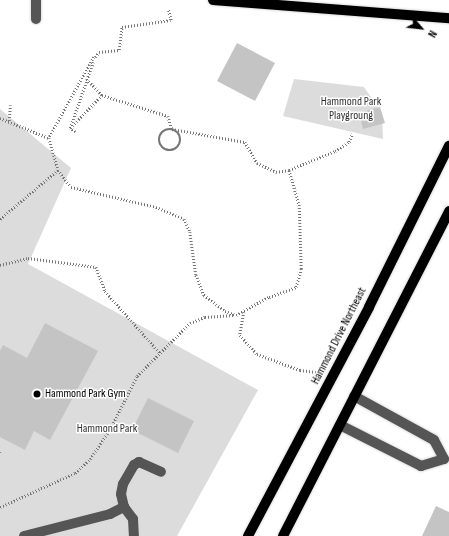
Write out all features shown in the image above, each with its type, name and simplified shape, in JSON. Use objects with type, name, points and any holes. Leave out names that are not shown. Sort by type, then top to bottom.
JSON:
[{"type":"main road","points":[[213,0],[343,12],[449,18]]},
{"type":"main road","name":"Hammond Drive Northeast","points":[[248,536],[365,314],[449,146]]},
{"type":"main road","points":[[283,536],[449,211]]},
{"type":"lane","points":[[36,0],[36,19]]},
{"type":"lane","points":[[340,425],[421,466],[444,458],[434,440],[354,396]]},
{"type":"lane","points":[[134,536],[133,519],[124,507],[123,484],[134,464],[139,462],[161,472]]},
{"type":"lane","points":[[24,536],[110,514],[124,507]]},
{"type":"path","points":[[168,9],[171,20],[122,27],[119,50],[99,52],[94,57],[49,138],[58,170],[71,187],[156,207],[184,219],[190,232],[196,275],[204,296],[225,311],[236,315]]},
{"type":"path","points":[[70,128],[94,57]]},
{"type":"path","points":[[87,79],[102,95],[168,116],[172,130],[181,140],[179,147],[170,151],[161,146],[159,140],[164,131],[172,130],[245,142],[257,163],[276,172],[289,170],[335,151],[349,142],[352,134]]},
{"type":"path","points":[[70,128],[102,95]]},
{"type":"path","points":[[9,120],[10,105]]},
{"type":"path","points":[[0,118],[9,120],[49,138]]},
{"type":"path","points":[[70,128],[75,132]]},
{"type":"path","points":[[0,219],[58,170]]},
{"type":"path","points":[[0,507],[75,473],[90,460],[109,431],[137,376],[190,323],[205,317],[236,315],[269,297],[296,287],[301,269],[299,206],[289,170]]},
{"type":"path","points":[[0,265],[28,258],[96,267],[105,291],[160,353]]},
{"type":"path","points":[[244,312],[240,335],[257,354],[300,370],[316,372]]},
{"type":"green space","name":"Hammond Park Playgroung","points":[[294,79],[364,87],[382,113],[383,139],[283,116]]},
{"type":"green space","name":"Hammond Park","points":[[0,109],[71,168],[28,264],[258,390],[177,536],[0,536]]},
{"type":"building","points":[[237,43],[275,63],[255,101],[217,81]]},
{"type":"building","points":[[380,107],[385,123],[363,129],[359,113]]},
{"type":"building","name":"Hammond Park Gym","points":[[45,323],[98,351],[50,440],[34,431],[25,450],[0,437],[0,351],[3,345],[27,358]]},
{"type":"building","points":[[148,398],[194,421],[178,453],[132,430]]},
{"type":"building","points":[[436,506],[449,512],[449,536],[422,536]]},
{"type":"place","name":"Hammond Park Gym","points":[[37,394]]}]
